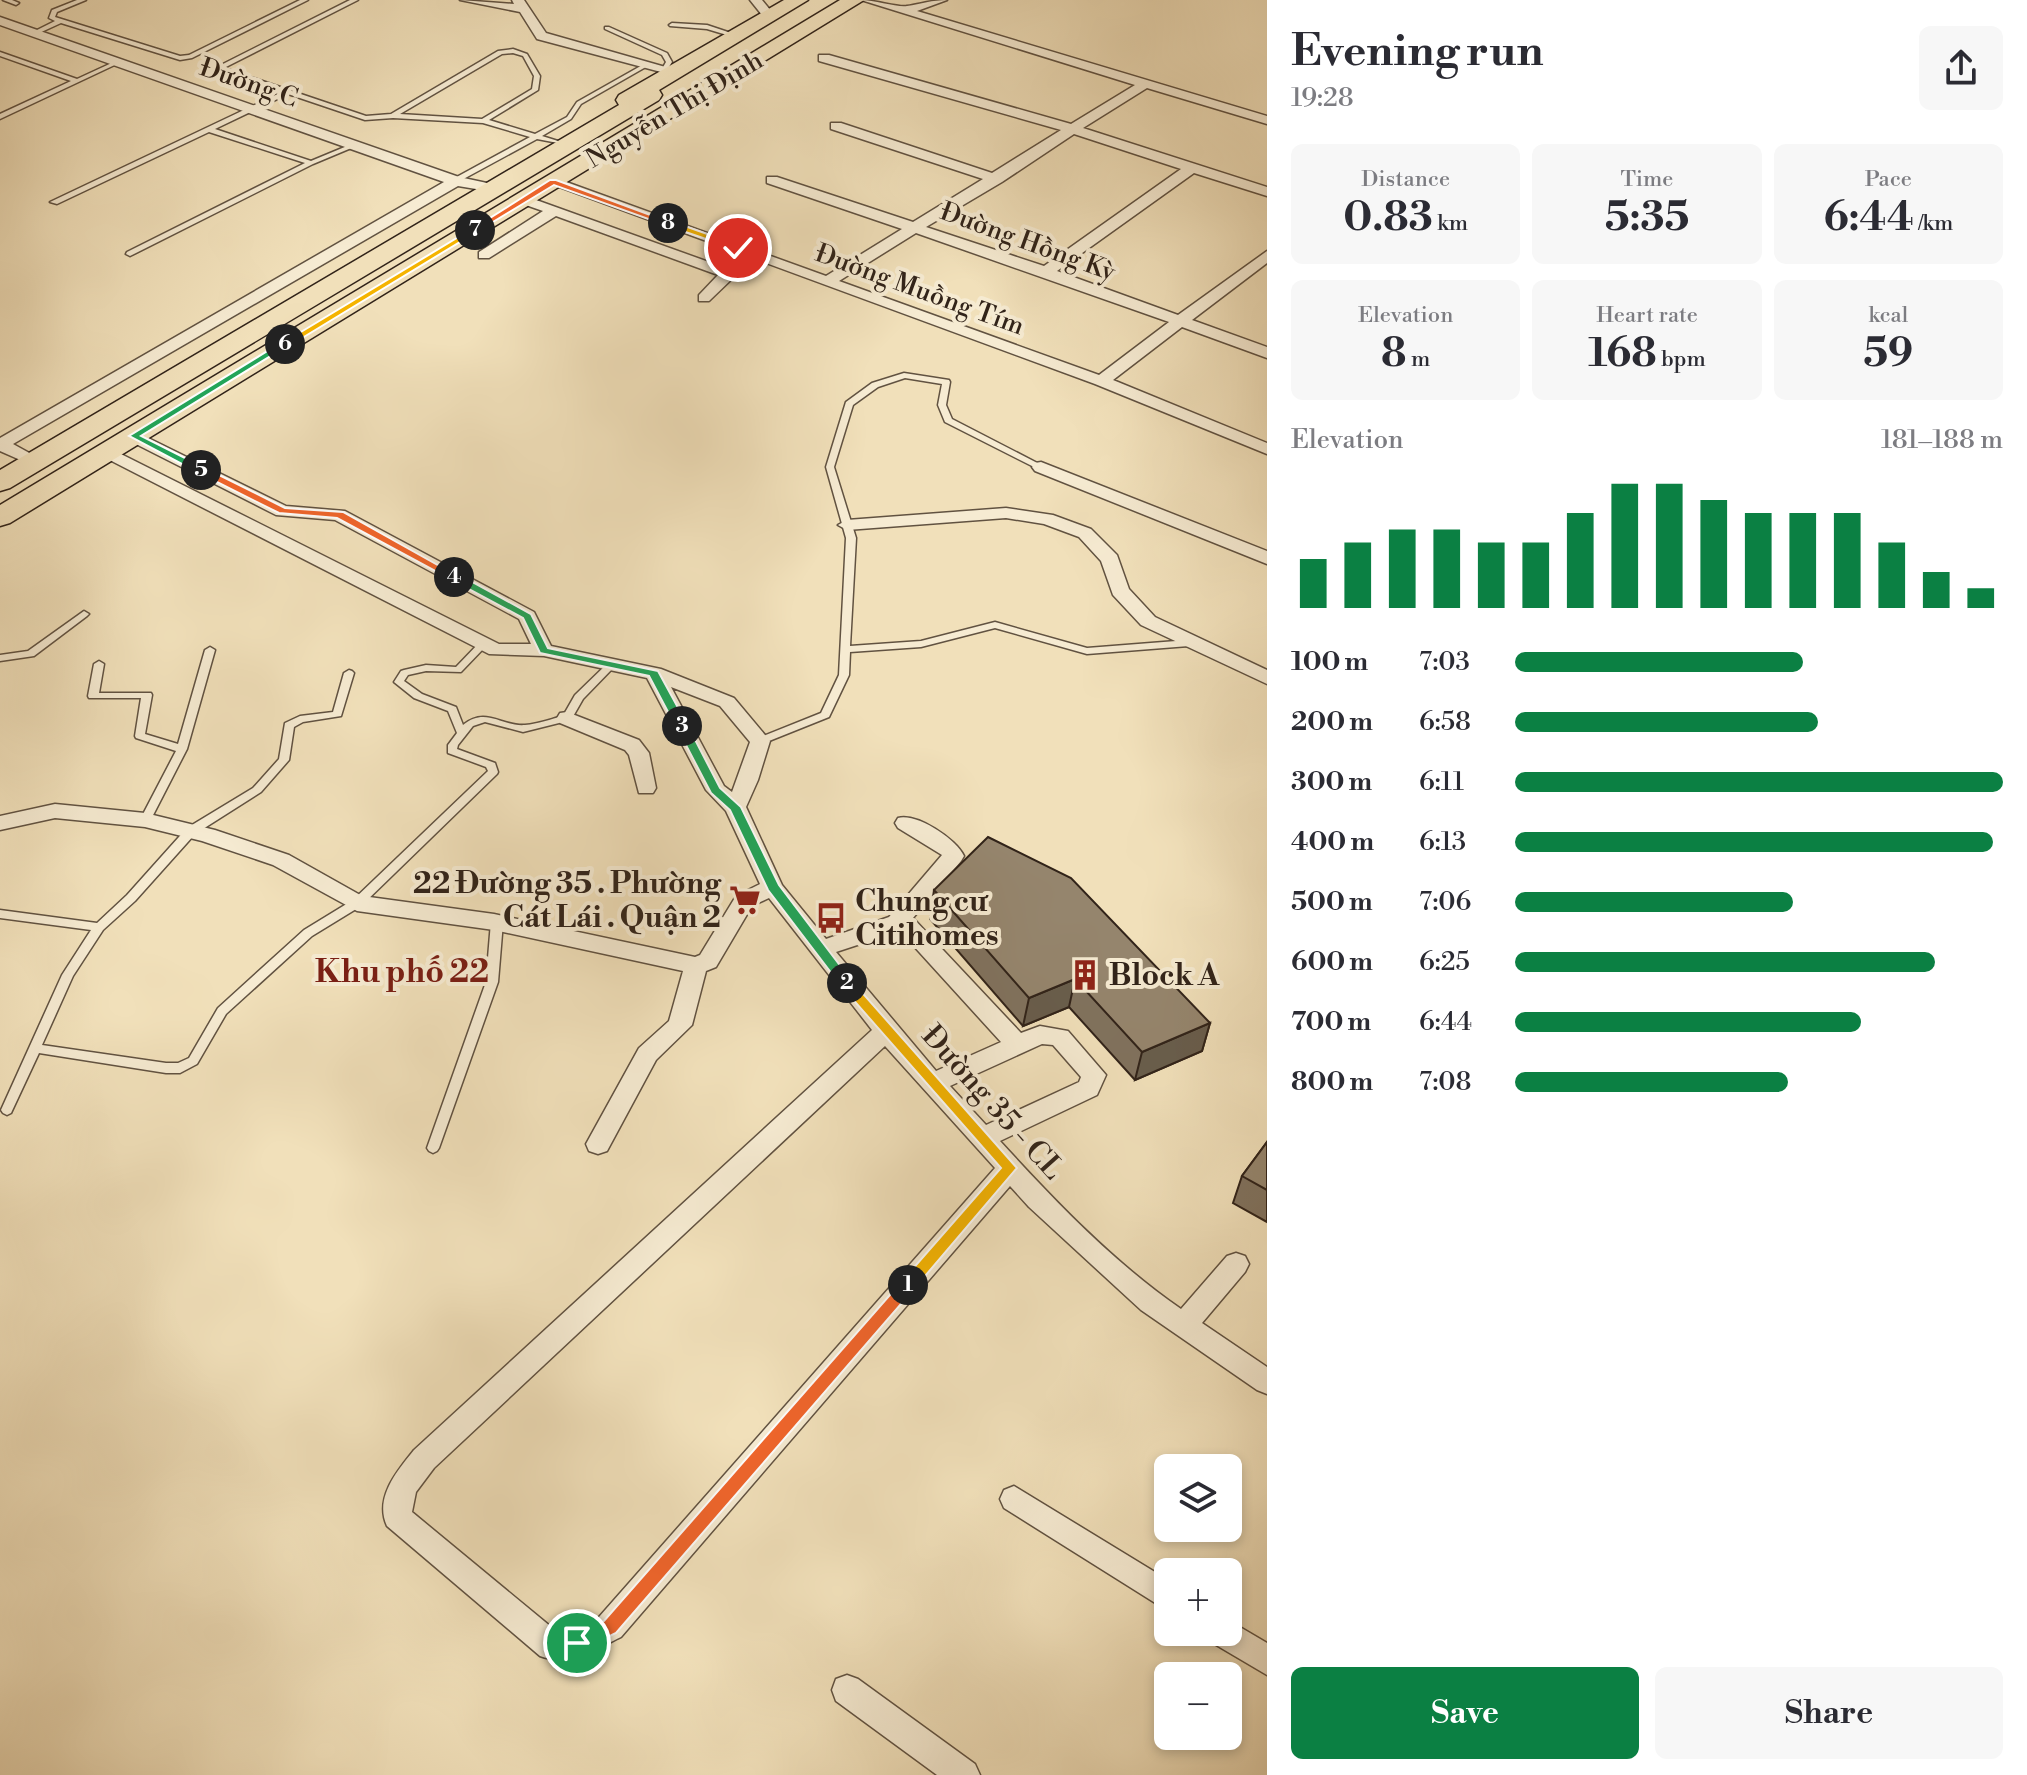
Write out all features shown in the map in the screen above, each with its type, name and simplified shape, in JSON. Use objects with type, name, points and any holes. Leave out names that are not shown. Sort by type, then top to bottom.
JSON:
[{"type":"main road","name":"Nguyễn Thị Định","points":[[676,72],[768,13],[798,0]]},
{"type":"main road","name":"Nguyễn Thị Định","points":[[531,174],[553,141],[737,36],[768,13],[815,0]]},
{"type":"main road","name":"Nguyễn Thị Định","points":[[0,482],[97,435],[531,174],[835,0]]},
{"type":"main road","name":"Nguyễn Thị Định","points":[[0,501],[97,435],[531,174],[854,0]]},
{"type":"main road","name":"Nguyễn Thị Định","points":[[0,517],[202,340],[502,192]]},
{"type":"main road","name":"Nguyễn Thị Định","points":[[6,454],[97,435]]},
{"type":"street","points":[[466,0],[520,5],[541,36],[676,72]]},
{"type":"street","points":[[867,0],[1267,120]]},
{"type":"street","points":[[905,11],[941,0]]},
{"type":"street","name":"Đường C","points":[[0,21],[456,181],[555,210],[726,273],[726,277],[704,298]]},
{"type":"street","points":[[824,58],[1056,124],[1267,192]]},
{"type":"street","points":[[830,280],[997,179],[1145,84]]},
{"type":"street","points":[[836,126],[997,179]]},
{"type":"street","points":[[1046,272],[1190,169]]},
{"type":"street","name":"Đường Muồng Tím","points":[[531,174],[830,280],[1101,381],[1267,449]]},
{"type":"street","name":"Đường Hồng Kỳ","points":[[772,180],[1046,272],[1267,353]]},
{"type":"street","points":[[6,454],[202,340],[456,181]]},
{"type":"street","points":[[484,255],[555,210]]},
{"type":"street","points":[[1101,381],[1179,321],[1263,264]]},
{"type":"street","points":[[97,435],[496,650],[544,650],[654,673],[727,702],[760,741],[748,780],[735,807]]},
{"type":"street","points":[[97,435],[282,511],[339,515],[527,616],[544,650]]},
{"type":"street","points":[[1041,467],[1267,558]]},
{"type":"street","points":[[847,525],[1006,513],[1047,519],[1085,533],[1110,559],[1120,591],[1148,621],[1267,678]]},
{"type":"street","name":"Đường 35 - CL","points":[[654,673],[716,790],[735,807],[768,872],[772,887],[886,1031],[1038,1200],[1150,1302],[1267,1382]]},
{"type":"street","points":[[567,718],[632,745],[639,753],[646,788]]},
{"type":"street","points":[[0,823],[55,811],[145,820],[191,831],[281,860],[357,903],[441,917],[497,922],[696,966],[708,961],[744,901],[772,887]]},
{"type":"street","points":[[897,923],[953,856],[951,851],[906,823]]},
{"type":"street","points":[[819,950],[897,923],[906,924],[1018,1045]]},
{"type":"street","points":[[598,1144],[647,1054],[680,1025],[696,966]]},
{"type":"street","points":[[886,1031],[424,1459],[402,1487],[397,1517],[551,1646],[577,1643],[610,1627],[1010,1168]]},
{"type":"street","points":[[933,1083],[1040,1035],[1060,1037],[1094,1075],[1088,1088],[982,1138]]},
{"type":"street","points":[[1184,1325],[1236,1264]]},
{"type":"street","points":[[1014,1499],[1154,1588]]},
{"type":"street","points":[[1242,1644],[1267,1660]]},
{"type":"street","points":[[847,1690],[964,1775]]},
{"type":"lane","points":[[6,0],[16,3]]},
{"type":"lane","points":[[83,0],[52,13],[52,18],[175,57],[185,57],[305,0]]},
{"type":"lane","points":[[355,0],[218,68],[365,118],[393,116],[483,121],[553,141]]},
{"type":"lane","points":[[35,33],[60,21]]},
{"type":"lane","points":[[672,25],[707,27],[737,36]]},
{"type":"lane","points":[[607,28],[665,54],[676,72]]},
{"type":"lane","points":[[513,51],[526,42]]},
{"type":"lane","points":[[393,116],[500,52],[513,51],[525,55],[537,76],[535,90],[483,121]]},
{"type":"lane","points":[[0,54],[77,81]]},
{"type":"lane","points":[[0,117],[118,62]]},
{"type":"lane","points":[[456,181],[553,141],[579,103],[648,64]]},
{"type":"lane","points":[[54,202],[286,93]]},
{"type":"lane","points":[[211,130],[311,163]]},
{"type":"lane","points":[[130,254],[311,163],[354,145]]},
{"type":"lane","points":[[760,741],[825,715],[844,675],[851,538],[830,467],[849,404],[875,385],[904,375],[946,382],[942,405],[948,420],[1041,467]]},
{"type":"lane","points":[[0,658],[31,654],[84,614]]},
{"type":"lane","points":[[845,649],[921,644],[995,625],[1087,651],[1189,643]]},
{"type":"lane","points":[[462,734],[452,709],[418,696],[399,682],[404,673],[426,668],[458,670],[483,644]]},
{"type":"lane","points":[[145,820],[182,749],[210,650]]},
{"type":"lane","points":[[99,664],[93,696],[147,695],[140,736],[182,749]]},
{"type":"lane","points":[[34,1048],[180,1068],[193,1061],[222,1011],[308,933],[357,903],[493,772],[491,765],[452,751],[469,724],[485,719],[523,729],[567,718],[579,697],[610,666]]},
{"type":"lane","points":[[7,1110],[68,975],[99,927],[131,898],[191,831],[257,790],[284,760],[289,725],[299,718],[326,718],[337,714],[349,673]]},
{"type":"lane","points":[[0,914],[99,927]]},
{"type":"lane","points":[[433,1148],[492,982],[497,922]]},
{"type":"building","points":[[988,837],[1071,878],[1210,1023],[1142,1052],[1075,979],[1029,998],[934,890]]},
{"type":"building","points":[[1267,1142],[1267,1190],[1242,1176]]},
{"type":"place","name":"22 Đường 35 . Phường Cát Lái . Quận 2","points":[[745,900]]},
{"type":"place","name":"Chung cư Citihomes","points":[[831,918]]},
{"type":"place","name":"Block A","points":[[1085,975]]},
{"type":"district","name":"Khu phố 22","points":[[402,971]]},
{"type":"route","points":[[577,1643],[610,1627],[1010,1168],[886,1031],[772,887],[768,872],[735,807],[716,790],[654,673],[544,650],[527,616],[339,515],[282,511],[134,436],[553,182],[738,248]]}]
